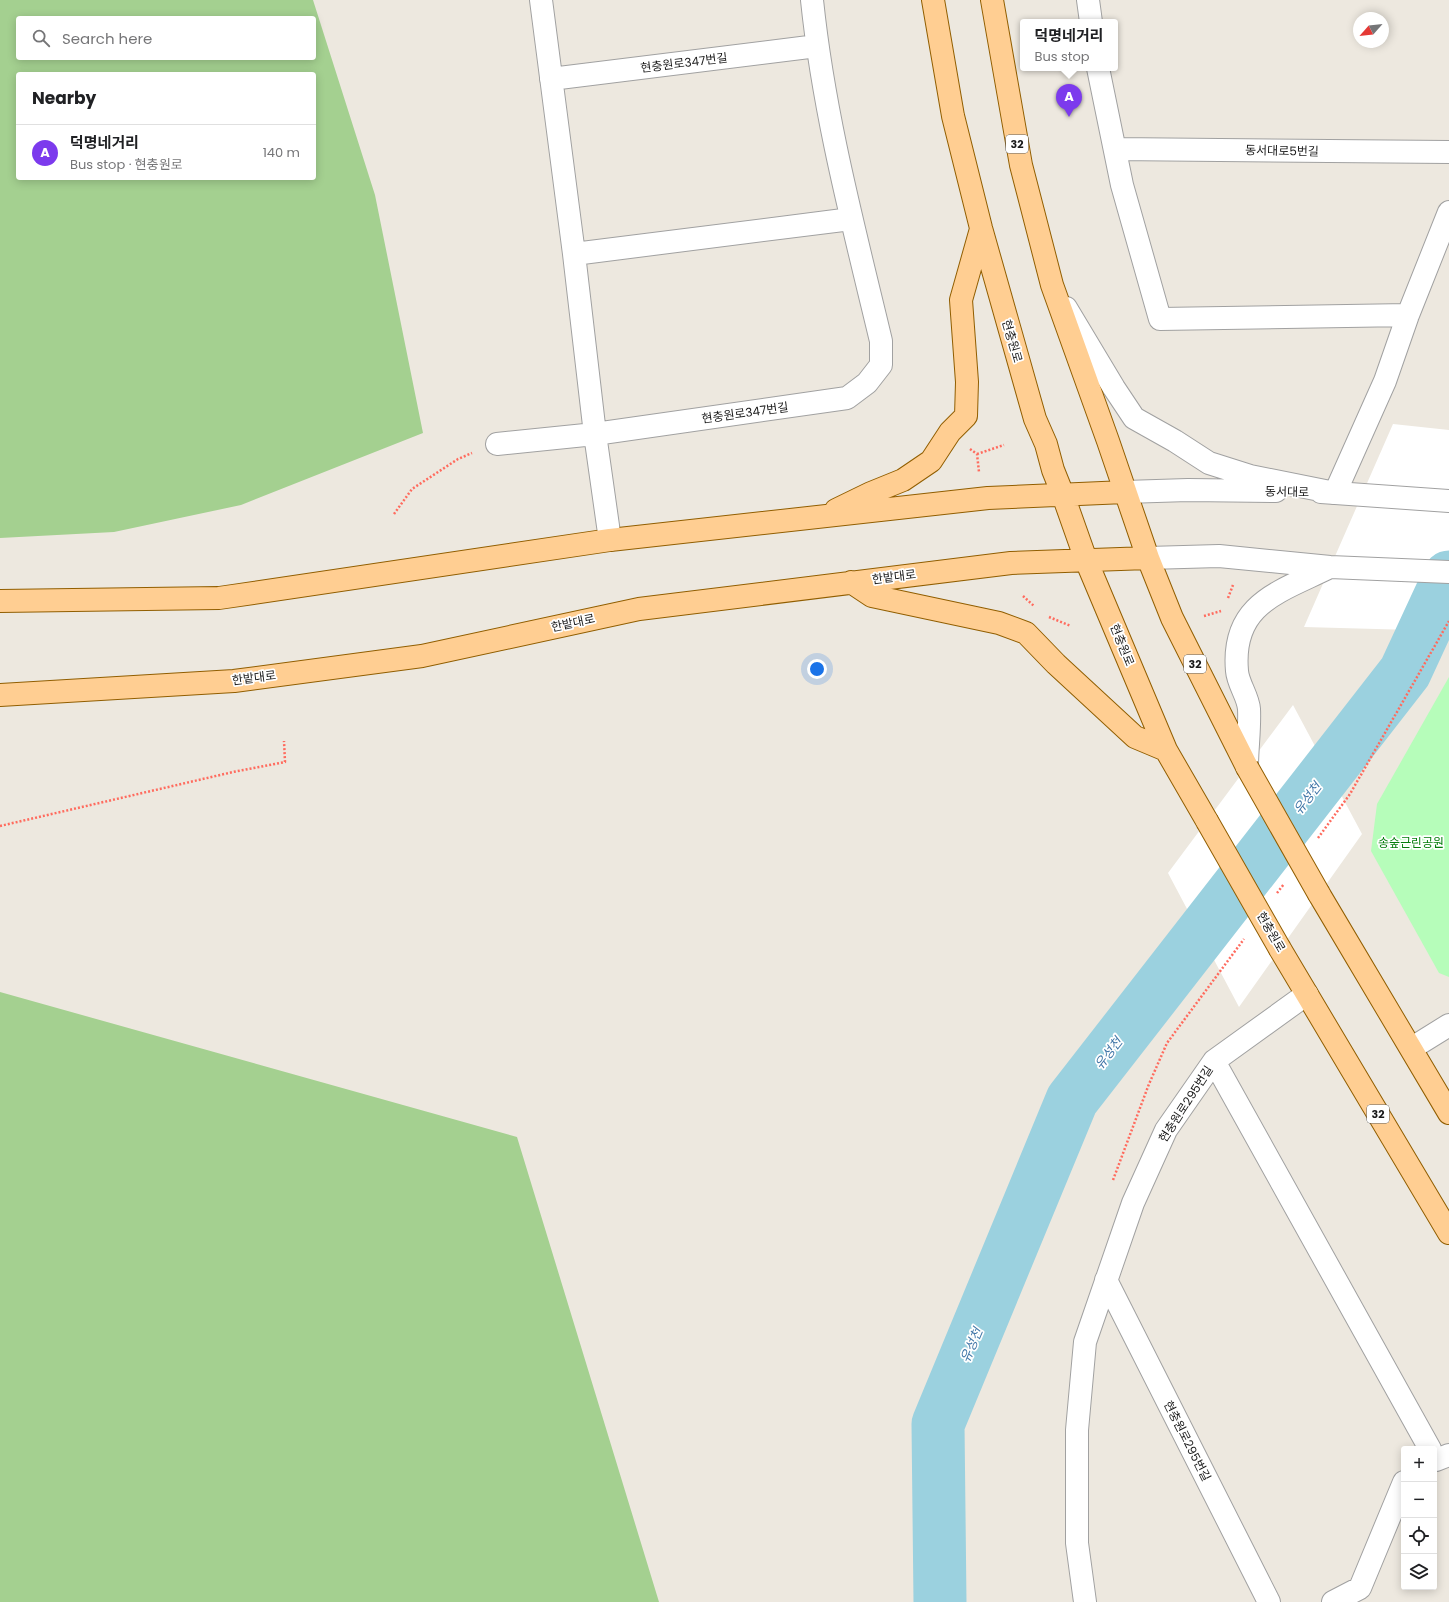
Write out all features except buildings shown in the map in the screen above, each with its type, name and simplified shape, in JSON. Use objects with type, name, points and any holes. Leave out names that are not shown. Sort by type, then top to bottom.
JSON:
[{"type":"main road","name":"현충원로","points":[[933,0],[953,116],[981,228],[1035,418],[1046,444],[1053,470],[1086,560],[1166,750],[1280,949],[1449,1233]]},
{"type":"main road","name":"32","points":[[992,0],[1021,165],[1052,285],[1148,558],[1172,618],[1247,767],[1319,894],[1449,1112]]},
{"type":"main road","points":[[823,517],[871,493],[903,480],[931,461],[950,432],[966,416],[967,382],[961,300],[981,228]]},
{"type":"main road","points":[[0,601],[219,598],[610,540],[988,498],[1125,492]]},
{"type":"main road","name":"한밭대로","points":[[0,695],[242,680],[422,656],[639,609],[1011,563],[1148,558]]},
{"type":"main road","points":[[851,582],[872,596],[993,622],[1026,633],[1056,664],[1135,737],[1166,750]]},
{"type":"street","points":[[541,0],[574,254],[594,434],[610,540]]},
{"type":"street","points":[[574,254],[851,219],[831,128],[817,46],[812,0]]},
{"type":"street","points":[[1088,0],[1091,19]]},
{"type":"street","name":"현충원로347번길","points":[[551,79],[817,46]]},
{"type":"street","points":[[1099,71],[1122,185],[1160,319],[1408,315]]},
{"type":"street","name":"동서대로5번길","points":[[1115,149],[1449,152]]},
{"type":"street","points":[[1052,285],[1114,388],[1134,418],[1175,441],[1209,463],[1250,476],[1335,492],[1385,381],[1408,315],[1449,212]]},
{"type":"street","name":"현충원로347번길","points":[[497,444],[594,434],[847,398],[867,383],[881,365],[881,341],[851,219]]},
{"type":"street","name":"동서대로","points":[[1125,492],[1188,490],[1335,492],[1449,501]]},
{"type":"street","points":[[1148,558],[1219,556],[1330,567],[1449,572]]},
{"type":"street","points":[[1247,767],[1249,707],[1237,673],[1236,649],[1243,626],[1259,604],[1286,588],[1330,567]]},
{"type":"street","name":"현충원로295번길","points":[[1086,1602],[1077,1544],[1077,1430],[1085,1342],[1133,1203],[1166,1130],[1214,1061],[1308,994]]},
{"type":"street","points":[[1412,1048],[1449,1025]]},
{"type":"street","points":[[1214,1061],[1431,1446]]},
{"type":"street","name":"현충원로295번길","points":[[1106,1280],[1269,1602]]},
{"type":"street","points":[[1333,1602],[1360,1588],[1401,1489]]},
{"type":"path","points":[[394,514],[412,489],[458,459],[497,444]]},
{"type":"path","points":[[980,474],[977,454],[1004,445]]},
{"type":"path","points":[[1023,596],[1038,610]]},
{"type":"path","points":[[1204,616],[1224,610]]},
{"type":"path","points":[[1043,614],[1071,626]]},
{"type":"path","points":[[1443,632],[1449,621]]},
{"type":"path","points":[[0,826],[233,772],[285,762],[284,741]]},
{"type":"green space","points":[[0,0],[313,0],[375,195],[423,433],[241,505],[114,532],[0,538]]},
{"type":"green space","name":"송숲근린공원","points":[[1449,677],[1449,977],[1439,973],[1371,851],[1377,804]]},
{"type":"green space","points":[[0,992],[517,1137],[659,1602],[0,1602]]},
{"type":"pier","points":[[1393,424],[1449,430],[1449,631],[1304,627]]},
{"type":"pier","points":[[1293,705],[1362,834],[1239,1007],[1168,873]]},
{"type":"waterway","name":"유성천","points":[[940,1602],[938,1424],[1072,1100],[1405,672],[1449,577]]},
{"type":"place","name":"덕명네거리","points":[[1069,117]]}]
